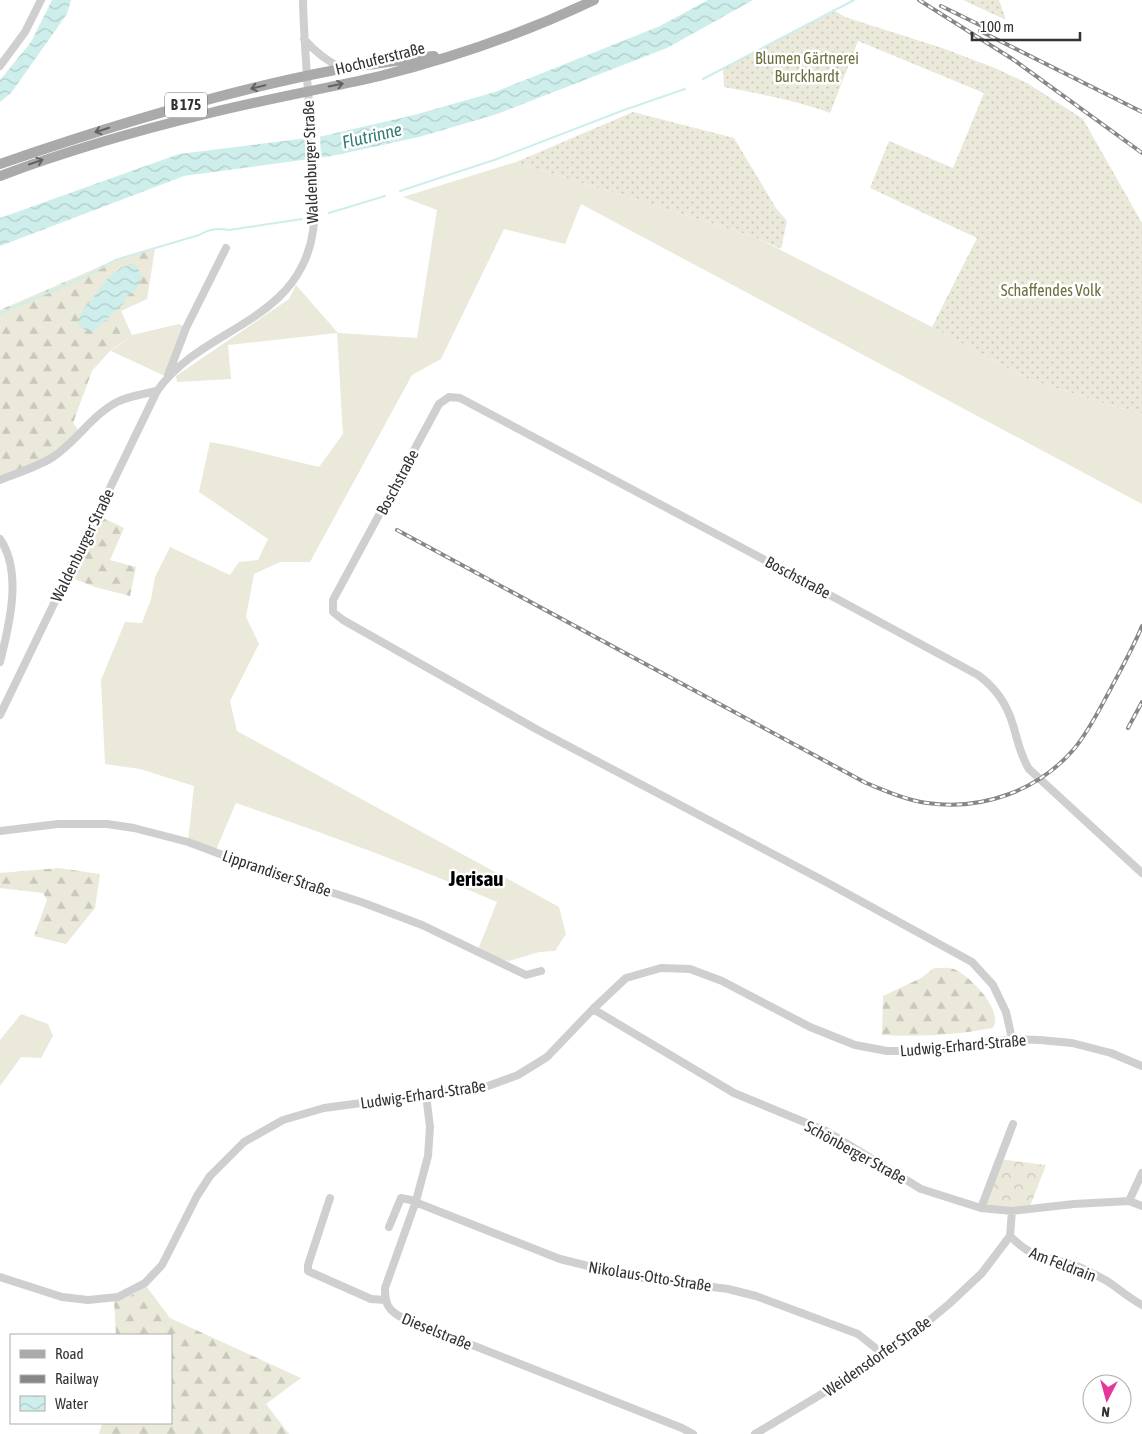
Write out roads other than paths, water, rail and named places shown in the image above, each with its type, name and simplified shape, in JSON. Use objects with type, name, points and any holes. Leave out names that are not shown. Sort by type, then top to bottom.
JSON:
[{"type":"main road","name":"Hochuferstraße","points":[[307,91],[380,76],[416,66],[501,38],[594,0]]},
{"type":"main road","name":"Hochuferstraße","points":[[306,76],[460,52]]},
{"type":"main road","name":"B 175","points":[[0,164],[154,113],[306,76]]},
{"type":"main road","name":"B 175","points":[[0,176],[112,138],[209,113],[307,91]]},
{"type":"street","points":[[0,66],[24,32],[41,0]]},
{"type":"street","name":"Waldenburger Straße","points":[[167,377],[185,360],[261,312],[280,296],[297,276],[307,256],[313,232],[315,199],[306,76],[303,0]]},
{"type":"street","points":[[304,39],[316,53],[343,69]]},
{"type":"street","name":"Waldenburger Straße","points":[[0,715],[158,391],[167,377],[186,328],[226,248]]},
{"type":"street","points":[[0,480],[51,458],[116,403],[128,398],[158,391]]},
{"type":"street","name":"Boschstraße","points":[[1012,1039],[1006,1012],[993,985],[972,962],[818,878],[536,729],[342,620],[334,612],[333,600],[439,404],[448,397],[460,398],[978,675],[988,682],[999,694],[1014,726],[1022,757],[1029,769],[1142,873]]},
{"type":"street","points":[[0,539],[10,560],[12,592],[10,624],[0,662]]},
{"type":"street","name":"Lipprandiser Straße","points":[[0,831],[58,824],[107,824],[134,828],[188,842],[260,869],[364,903],[422,925],[526,975],[540,971]]},
{"type":"street","name":"Ludwig-Erhard-Straße","points":[[0,1277],[62,1297],[88,1300],[118,1296],[145,1283],[162,1264],[197,1196],[210,1176],[244,1142],[283,1120],[324,1108],[488,1086],[518,1075],[547,1057],[626,978],[661,968],[690,969],[722,981],[810,1026],[855,1045],[887,1052],[927,1050],[1012,1039],[1040,1040],[1072,1042],[1110,1053],[1142,1066]]},
{"type":"street","name":"Schönberger Straße","points":[[593,1009],[734,1093],[826,1131],[920,1189],[981,1208],[1012,1212],[1074,1204],[1130,1201],[1142,1206]]},
{"type":"street","name":"Dieselstraße","points":[[426,1095],[430,1127],[428,1156],[416,1201],[385,1288],[385,1300],[390,1310],[398,1316],[693,1434]]},
{"type":"street","points":[[981,1208],[1012,1124]]},
{"type":"street","points":[[1130,1201],[1142,1173]]},
{"type":"street","points":[[330,1198],[308,1265],[308,1272],[371,1299],[385,1300]]},
{"type":"street","points":[[389,1227],[401,1198],[416,1201]]},
{"type":"street","name":"Nikolaus-Otto-Straße","points":[[416,1201],[560,1259],[628,1276],[728,1289],[756,1296],[858,1334],[882,1354]]},
{"type":"street","points":[[1010,1236],[1012,1212]]},
{"type":"street","name":"Weidensdorfer Straße","points":[[754,1434],[827,1392],[882,1354],[908,1339],[982,1273],[1010,1236]]},
{"type":"street","name":"Am Feldrain","points":[[1010,1236],[1022,1248],[1032,1254],[1078,1267],[1108,1282],[1130,1299],[1142,1305]]},
{"type":"water","points":[[52,0],[71,0],[67,14],[11,93],[0,102],[0,80],[31,42]]},
{"type":"water","name":"Flutrinne","points":[[708,0],[753,0],[667,48],[497,114],[419,137],[332,156],[184,176],[0,246],[0,218],[179,154],[323,136],[414,115],[495,92],[660,26]]},
{"type":"water","points":[[135,264],[142,276],[135,290],[94,331],[82,328],[78,324],[79,316],[107,279],[122,267]]},
{"type":"waterway","points":[[703,79],[854,0]]},
{"type":"waterway","points":[[400,191],[497,159],[624,110],[685,89]]},
{"type":"waterway","points":[[329,213],[385,196]]},
{"type":"waterway","points":[[0,313],[85,277],[115,260],[210,230],[229,230],[302,219]]},
{"type":"railway","points":[[919,0],[1014,60],[1142,153]]},
{"type":"railway","points":[[941,6],[990,30]]},
{"type":"railway","points":[[980,31],[1142,112]]},
{"type":"railway","points":[[397,530],[866,783],[919,802],[947,805],[988,801],[1026,787],[1060,764],[1074,749],[1098,713],[1142,626]]},
{"type":"railway","points":[[1128,728],[1142,702]]},
{"type":"district","name":"Jerisau","points":[[476,879]]},
{"type":"park label","name":"Blumen Gärtnerei Burckhardt","points":[[807,67]]},
{"type":"park label","name":"Schaffendes Volk","points":[[1051,290]]}]
